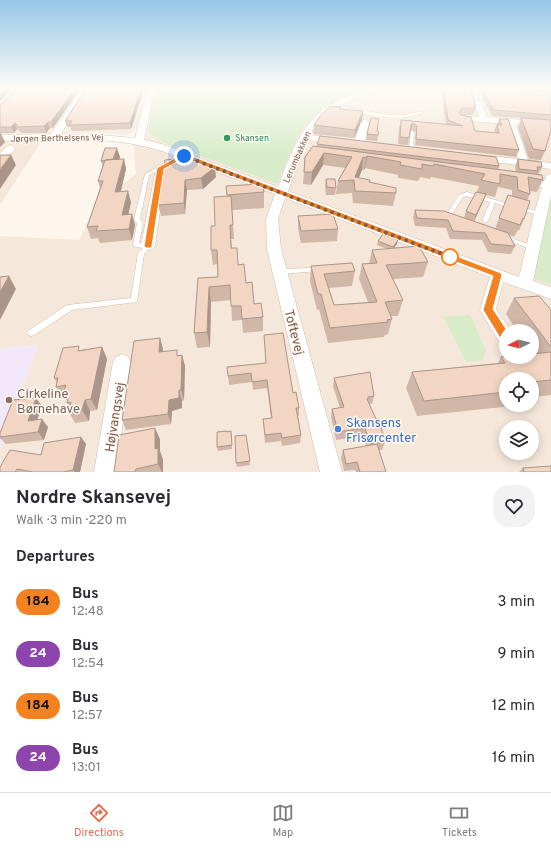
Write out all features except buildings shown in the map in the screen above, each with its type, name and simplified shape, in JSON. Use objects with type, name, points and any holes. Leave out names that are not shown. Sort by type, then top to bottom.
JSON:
[{"type":"street","points":[[54,137],[71,111]]},
{"type":"street","points":[[138,141],[146,111]]},
{"type":"street","name":"Lerumbakken","points":[[282,192],[301,152],[304,137],[311,126],[327,111]]},
{"type":"street","points":[[481,111],[484,120]]},
{"type":"street","points":[[463,118],[551,125]]},
{"type":"street","points":[[304,137],[355,143],[365,122]]},
{"type":"street","points":[[511,122],[524,163]]},
{"type":"street","name":"Jørgen Berthelsens Vej","points":[[0,138],[92,136],[138,141],[159,146],[550,294]]},
{"type":"street","points":[[0,159],[10,148]]},
{"type":"street","points":[[148,246],[161,168],[184,156]]},
{"type":"street","points":[[471,157],[551,166]]},
{"type":"street","points":[[513,179],[550,181],[540,214],[525,285]]},
{"type":"street","name":"Toftevej","points":[[282,192],[272,219],[274,249],[331,472]]},
{"type":"street","points":[[498,275],[488,310],[499,327]]},
{"type":"street","name":"Højvangsvej","points":[[105,472],[122,362]]},
{"type":"lane","points":[[356,111],[400,116],[407,116],[422,112]]},
{"type":"lane","points":[[411,150],[412,132]]},
{"type":"lane","points":[[148,246],[136,245],[140,223],[136,219],[147,174],[161,168]]},
{"type":"lane","points":[[455,220],[448,217],[461,196],[467,194],[540,214]]},
{"type":"lane","points":[[485,221],[493,200]]},
{"type":"lane","points":[[498,235],[534,248]]},
{"type":"lane","points":[[31,333],[70,307],[134,300],[142,253],[148,246]]},
{"type":"lane","points":[[279,272],[324,269]]},
{"type":"shaded area","points":[[0,111],[142,111],[135,131],[129,135],[95,133],[0,135]]},
{"type":"shaded area","points":[[142,111],[551,111],[551,472],[0,472],[0,446],[38,345],[0,349],[0,236],[79,240],[99,202],[136,174],[133,140]]},
{"type":"shaded area","points":[[42,141],[0,205],[0,142]]},
{"type":"shaded area","name":"Cirkeline Børnehave","points":[[38,345],[0,450],[0,349]]},
{"type":"green space","name":"Skansen","points":[[152,111],[321,111],[306,125],[300,134],[278,182],[275,183],[163,142],[148,132]]},
{"type":"green space","points":[[551,189],[551,284],[531,278]]},
{"type":"green space","points":[[470,315],[486,350],[483,360],[466,362],[443,317]]},
{"type":"bus line","name":"184","points":[[148,246],[161,168],[184,156],[498,275],[488,310],[499,327]]},
{"type":"place","name":"Skansen","points":[[227,138]]},
{"type":"place","name":"Cirkeline Børnehave","points":[[9,400]]},
{"type":"place","name":"Skansens Frisørcenter","points":[[338,429]]},
{"type":"route","points":[[184,156],[450,257]]}]
